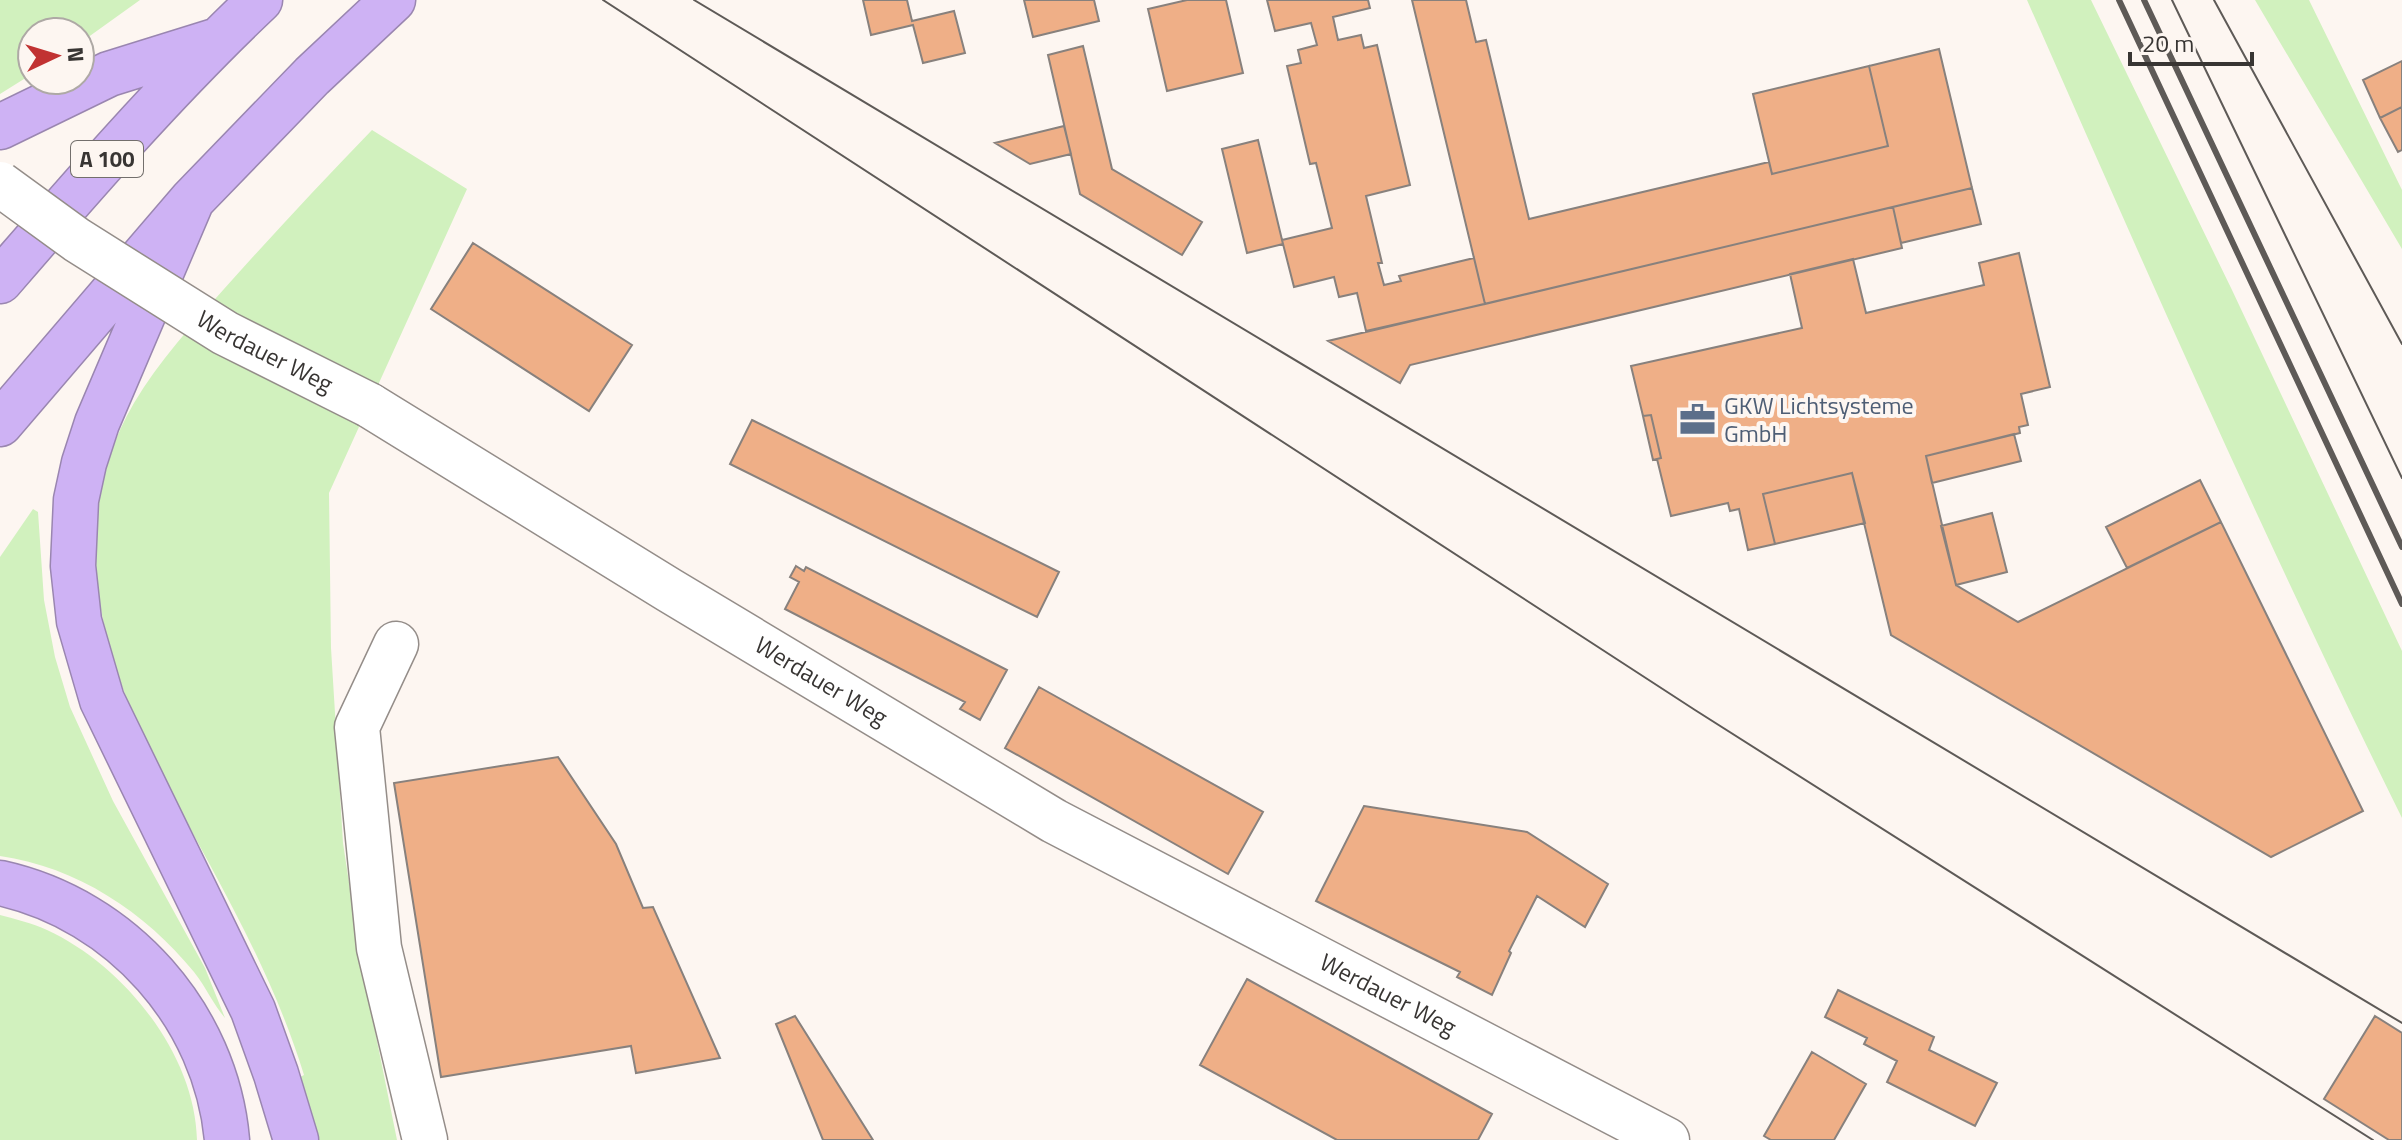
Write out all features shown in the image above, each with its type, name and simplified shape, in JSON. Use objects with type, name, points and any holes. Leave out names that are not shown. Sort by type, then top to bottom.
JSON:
[{"type":"highway","name":"A 100","points":[[0,281],[218,40],[260,0]]},
{"type":"highway","points":[[0,424],[192,200],[312,76],[393,0]]},
{"type":"highway","points":[[0,127],[109,74],[218,40]]},
{"type":"highway","points":[[192,200],[97,423],[84,463],[76,500],[73,566],[79,621],[102,700],[253,1010],[296,1140]]},
{"type":"highway","points":[[0,883],[48,898],[78,912],[108,931],[153,972],[188,1020],[208,1055],[218,1087],[227,1140]]},
{"type":"lane","name":"Werdauer Weg","points":[[0,184],[77,240],[225,333],[369,405],[669,590],[1054,821],[1667,1140]]},
{"type":"lane","points":[[396,644],[357,727],[379,948],[425,1140]]},
{"type":"green space","points":[[0,0],[140,0],[96,32],[96,16],[16,16],[16,84],[0,94]]},
{"type":"green space","points":[[2027,0],[2091,0],[2402,651],[2402,818],[2257,513]]},
{"type":"green space","points":[[2255,0],[2309,0],[2402,190],[2402,249]]},
{"type":"green space","points":[[372,130],[467,189],[329,493],[331,648],[343,843],[361,962],[397,1140],[319,1140],[298,1078],[304,1075],[274,994],[239,919],[159,770],[120,681],[106,635],[98,588],[95,542],[100,495],[112,449],[134,403],[154,373],[212,303]]},
{"type":"green space","points":[[33,509],[38,512],[44,600],[55,657],[70,707],[113,801],[205,968],[225,1018],[175,950],[131,912],[108,896],[56,870],[0,856],[0,557]]},
{"type":"green space","points":[[0,915],[41,928],[75,946],[102,965],[127,989],[169,1045],[183,1075],[193,1107],[197,1140],[0,1140]]},
{"type":"building","points":[[863,0],[907,0],[912,21],[954,11],[965,53],[923,63],[913,25],[871,35]]},
{"type":"building","points":[[1024,0],[1094,0],[1099,21],[1033,37]]},
{"type":"building","points":[[1187,0],[1226,0],[1243,73],[1167,91],[1148,9]]},
{"type":"building","points":[[1267,0],[1368,0],[1370,8],[1333,17],[1338,40],[1361,35],[1364,48],[1377,45],[1410,185],[1366,196],[1382,263],[1378,263],[1384,285],[1401,281],[1399,276],[1474,258],[1485,304],[1366,331],[1357,293],[1339,297],[1334,277],[1294,287],[1282,240],[1332,228],[1316,163],[1310,164],[1287,66],[1301,63],[1298,50],[1317,45],[1311,23],[1275,31]]},
{"type":"building","points":[[1412,0],[1466,0],[1476,42],[1486,40],[1529,219],[1769,162],[1772,174],[1888,146],[1869,66],[1939,49],[1972,188],[1485,304]]},
{"type":"building","points":[[1083,46],[1112,169],[1202,222],[1182,255],[1080,194],[1048,55]]},
{"type":"building","points":[[2402,61],[2402,107],[2380,118],[2363,80]]},
{"type":"building","points":[[1869,66],[1888,146],[1772,174],[1753,94]]},
{"type":"building","points":[[2402,107],[2402,150],[2398,152],[2380,118]]},
{"type":"building","points":[[1064,126],[1071,154],[1030,164],[995,143]]},
{"type":"building","points":[[1258,140],[1283,244],[1247,253],[1222,149]]},
{"type":"building","points":[[1972,188],[1981,224],[1901,243],[1893,207]]},
{"type":"building","points":[[1893,207],[1902,248],[1410,365],[1400,383],[1328,341]]},
{"type":"building","points":[[473,243],[632,345],[589,411],[431,309]]},
{"type":"building","points":[[2019,253],[2050,387],[2021,394],[2028,425],[2019,427],[2020,433],[1926,456],[1956,585],[2018,622],[2221,522],[2363,811],[2271,857],[1891,635],[1852,473],[1763,494],[1775,544],[1748,550],[1739,509],[1730,511],[1728,503],[1671,516],[1657,459],[1661,458],[1651,415],[1643,416],[1631,366],[1802,328],[1790,274],[1853,259],[1866,313],[1984,285],[1979,263]]},
{"type":"building","points":[[1651,415],[1661,458],[1653,460],[1643,416]]},
{"type":"building","points":[[752,420],[1059,572],[1037,617],[730,464]]},
{"type":"building","points":[[2014,434],[2021,461],[1932,483],[1926,456]]},
{"type":"building","points":[[1852,473],[1865,523],[1775,544],[1763,494]]},
{"type":"building","points":[[2200,480],[2221,522],[2127,568],[2106,527]]},
{"type":"building","points":[[1992,513],[2007,572],[1956,585],[1941,526]]},
{"type":"building","points":[[796,566],[804,571],[806,567],[1007,670],[980,720],[960,709],[965,702],[785,609],[799,582],[790,577]]},
{"type":"building","points":[[1039,687],[1263,812],[1228,874],[1005,748]]},
{"type":"building","points":[[558,757],[616,844],[643,908],[653,907],[720,1058],[636,1073],[631,1046],[441,1077],[394,783]]},
{"type":"building","points":[[1364,806],[1527,832],[1608,884],[1585,927],[1537,896],[1509,951],[1511,953],[1492,995],[1457,977],[1460,972],[1316,901]]},
{"type":"building","points":[[1247,979],[1492,1114],[1478,1140],[1337,1140],[1200,1065]]},
{"type":"building","points":[[1838,990],[1934,1037],[1929,1050],[1997,1083],[1975,1126],[1887,1082],[1897,1061],[1864,1044],[1867,1038],[1825,1017]]},
{"type":"building","points":[[795,1016],[873,1140],[823,1140],[776,1024]]},
{"type":"building","points":[[2375,1016],[2402,1033],[2402,1140],[2389,1140],[2324,1099]]},
{"type":"building","points":[[1812,1052],[1866,1084],[1834,1140],[1771,1140],[1764,1136]]},
{"type":"tram line","points":[[603,0],[1695,710],[2373,1140]]},
{"type":"tram line","points":[[694,0],[2402,1023]]},
{"type":"tram line","points":[[2172,0],[2402,478]]},
{"type":"tram line","points":[[2214,0],[2402,344]]},
{"type":"railway","points":[[2119,0],[2402,604]]},
{"type":"railway","points":[[2144,0],[2402,547]]},
{"type":"place","name":"GKW Lichtsysteme GmbH","points":[[1698,420]]}]
